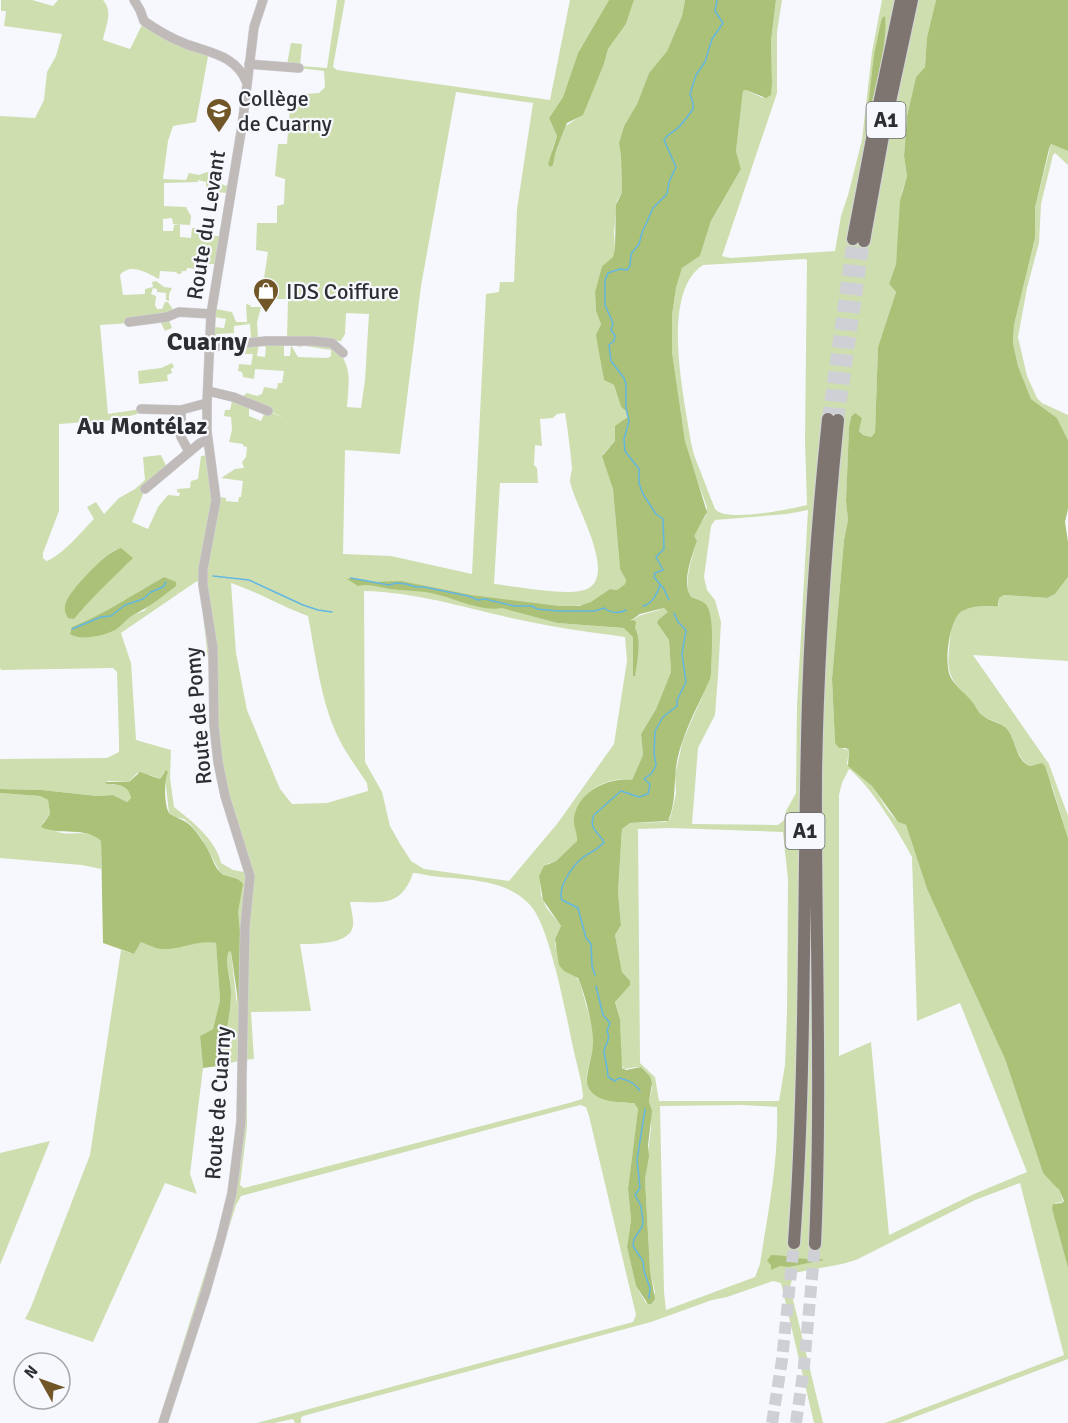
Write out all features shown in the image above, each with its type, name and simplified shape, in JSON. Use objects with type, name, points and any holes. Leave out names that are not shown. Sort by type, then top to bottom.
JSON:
[{"type":"highway","name":"A1","points":[[902,0],[858,240],[912,0]]},
{"type":"highway","name":"A1","points":[[794,1243],[803,1059],[809,662],[817,530],[833,419],[818,719],[818,1091],[814,1244]]},
{"type":"street","points":[[134,0],[144,21],[171,38],[244,66],[249,61],[299,68]]},
{"type":"street","name":"Route du Levant","points":[[208,440],[207,403],[212,314],[242,126],[254,27],[263,0]]},
{"type":"street","points":[[233,62],[241,71],[247,84]]},
{"type":"street","points":[[129,322],[167,317],[182,312],[212,314]]},
{"type":"street","points":[[210,348],[266,341],[313,341],[332,343],[343,353]]},
{"type":"street","points":[[208,391],[233,397],[268,411]]},
{"type":"street","points":[[141,409],[181,410],[207,403]]},
{"type":"street","points":[[181,410],[181,437],[189,452]]},
{"type":"street","points":[[145,489],[200,443],[208,440]]},
{"type":"street","name":"Route de Pomy","points":[[208,440],[216,496],[214,519],[203,569],[203,585],[213,648],[214,725],[225,796],[248,866],[250,884]]},
{"type":"street","name":"Route de Cuarny","points":[[163,1423],[206,1291],[232,1193],[241,1122],[245,926],[250,884]]},
{"type":"green space","points":[[1,0],[32,0],[53,6],[58,0],[103,0],[108,9],[108,20],[103,40],[130,49],[144,21],[209,51],[196,122],[173,126],[168,141],[163,179],[186,180],[189,173],[199,175],[207,172],[216,177],[215,181],[226,186],[229,182],[228,193],[213,192],[213,188],[206,187],[206,182],[198,180],[198,182],[164,183],[164,206],[186,207],[191,216],[190,225],[180,224],[180,237],[191,238],[192,228],[203,228],[203,235],[219,236],[220,228],[224,228],[219,264],[198,264],[197,269],[187,268],[181,274],[160,271],[159,279],[134,269],[124,271],[120,275],[123,295],[145,294],[145,289],[153,287],[152,282],[156,281],[164,287],[172,288],[169,301],[166,300],[166,293],[157,292],[157,289],[153,288],[151,294],[156,296],[157,309],[162,309],[165,302],[168,302],[174,311],[166,312],[172,328],[165,331],[160,321],[100,325],[108,414],[141,409],[141,413],[114,420],[59,424],[59,511],[43,553],[46,561],[65,549],[94,519],[87,507],[96,502],[104,514],[119,498],[145,480],[143,457],[161,455],[168,470],[145,489],[132,522],[148,529],[158,507],[168,495],[179,496],[177,489],[190,488],[191,481],[198,479],[201,456],[210,455],[216,496],[226,498],[226,501],[238,502],[243,481],[221,478],[235,469],[244,468],[242,462],[246,457],[247,447],[243,444],[229,442],[232,430],[231,417],[224,416],[225,410],[230,410],[232,401],[249,408],[249,416],[261,421],[265,412],[268,411],[284,418],[242,397],[247,393],[257,396],[262,394],[264,387],[277,389],[278,383],[282,383],[284,371],[255,369],[254,379],[243,377],[242,372],[238,371],[239,364],[251,365],[253,354],[241,354],[242,345],[259,342],[257,356],[265,357],[264,342],[284,342],[284,356],[290,356],[291,345],[298,357],[328,358],[331,356],[331,350],[298,347],[299,340],[332,343],[347,366],[349,380],[347,407],[361,408],[369,314],[346,313],[345,334],[341,341],[287,338],[288,299],[265,299],[263,284],[268,252],[256,250],[257,223],[277,223],[277,206],[284,204],[285,179],[275,176],[278,144],[287,144],[291,95],[319,93],[325,87],[324,71],[287,64],[291,43],[302,44],[300,66],[327,68],[337,0],[345,0],[333,67],[337,70],[550,100],[570,0],[609,0],[578,53],[563,97],[549,118],[557,136],[552,150],[553,165],[566,126],[583,114],[608,49],[626,24],[634,0],[685,0],[682,16],[667,51],[649,73],[637,104],[624,126],[619,143],[622,192],[617,201],[615,248],[613,257],[602,266],[595,292],[596,311],[601,324],[598,331],[604,380],[614,385],[621,407],[627,412],[628,417],[617,429],[615,441],[603,454],[613,489],[620,569],[626,580],[625,584],[617,590],[610,589],[589,603],[555,606],[521,602],[517,612],[557,623],[623,628],[643,615],[664,608],[669,612],[657,623],[669,640],[671,672],[656,709],[641,734],[643,755],[632,780],[608,782],[586,795],[577,813],[577,841],[556,861],[547,864],[540,881],[541,895],[546,907],[561,926],[555,939],[555,945],[567,972],[575,976],[579,982],[592,1027],[594,1042],[587,1074],[590,1090],[602,1099],[634,1103],[638,1109],[628,1189],[631,1220],[627,1247],[636,1286],[646,1303],[655,1293],[650,1270],[645,1179],[651,1128],[649,1102],[652,1088],[650,1076],[641,1067],[624,1069],[621,1064],[620,1019],[615,1001],[629,981],[622,972],[615,935],[621,925],[618,892],[622,829],[630,823],[666,822],[670,818],[676,793],[675,775],[683,740],[702,697],[711,639],[711,626],[697,599],[689,596],[687,583],[697,541],[693,536],[706,515],[707,507],[685,441],[672,352],[672,315],[676,288],[682,268],[700,256],[711,221],[741,169],[736,151],[743,91],[746,90],[763,98],[772,82],[771,41],[776,0],[782,0],[777,32],[777,93],[722,256],[730,258],[835,251],[841,216],[862,140],[872,52],[882,0],[936,0],[927,37],[925,67],[916,77],[907,116],[904,156],[907,176],[902,192],[896,264],[889,284],[896,292],[878,347],[875,434],[871,437],[859,431],[862,418],[851,417],[849,427],[846,501],[848,520],[844,540],[832,679],[835,743],[849,750],[847,764],[876,791],[895,819],[906,825],[927,889],[1005,1059],[1043,1173],[1060,1194],[1063,1202],[1055,1203],[1052,1209],[1068,1268],[1068,1359],[899,1423],[885,1423],[1064,1355],[1020,1183],[975,1200],[856,1260],[794,1273],[790,1287],[823,1423],[814,1423],[781,1283],[773,1281],[651,1322],[303,1416],[301,1423],[295,1423],[293,1419],[274,1423],[257,1423],[633,1322],[636,1315],[589,1116],[586,1107],[580,1105],[241,1196],[236,1205],[168,1423],[158,1423],[228,1200],[237,1143],[239,1061],[218,1066],[230,1011],[231,992],[227,959],[229,950],[237,1005],[236,878],[228,877],[220,872],[202,839],[191,825],[184,819],[171,816],[169,813],[165,778],[167,772],[164,772],[160,779],[137,773],[129,782],[107,781],[107,784],[118,785],[128,790],[131,798],[127,802],[113,795],[97,796],[42,790],[0,789],[0,759],[107,758],[119,752],[117,672],[113,668],[1,670],[0,668],[0,116],[35,118],[44,100],[47,72],[56,56],[62,34],[4,26],[6,11],[1,11]],"holes":[[[456,92],[533,103],[517,209],[514,282],[500,282],[499,292],[486,294],[472,574],[391,556],[343,554],[345,450],[400,454],[421,286]],[[172,218],[173,224],[178,224],[174,225],[173,231],[163,231],[163,219]],[[807,260],[805,441],[807,505],[744,515],[721,513],[715,509],[694,455],[684,401],[678,349],[678,323],[682,299],[690,279],[703,265]],[[565,413],[572,467],[570,481],[591,537],[598,567],[596,580],[589,588],[581,591],[557,592],[494,584],[500,483],[538,483],[537,468],[534,465],[535,445],[542,446],[540,419],[553,418],[557,414]],[[808,510],[797,705],[796,793],[786,811],[784,820],[778,825],[692,824],[698,748],[715,715],[718,676],[721,622],[715,600],[707,590],[704,577],[711,526],[715,520]],[[116,549],[128,563],[90,599],[74,619],[67,601],[76,586]],[[164,577],[169,580],[144,611],[132,615],[113,631],[99,635],[72,627],[131,597]],[[197,581],[200,587],[224,804],[244,872],[233,870],[221,863],[209,839],[174,807],[170,778],[171,750],[136,740],[131,663],[121,633]],[[231,583],[308,616],[319,677],[331,721],[344,748],[367,783],[368,791],[327,803],[292,804],[280,789],[247,710],[236,653]],[[364,591],[421,597],[530,622],[625,637],[627,661],[614,744],[557,824],[509,881],[424,869],[411,861],[390,826],[382,792],[365,762]],[[849,769],[875,798],[912,857],[917,1021],[960,1003],[1027,1172],[974,1194],[889,1235],[871,1042],[839,1056],[839,795]],[[638,829],[783,832],[788,880],[787,1012],[785,1065],[779,1101],[659,1101],[655,1077],[640,1063]],[[415,873],[498,885],[510,890],[531,906],[545,933],[551,952],[580,1078],[582,1099],[244,1188],[240,1185],[247,1127],[247,1090],[243,1090],[243,1060],[254,1059],[251,1012],[311,1011],[300,944],[330,942],[345,937],[353,926],[350,902],[389,901],[402,892]],[[660,1106],[777,1107],[772,1186],[760,1264],[755,1277],[666,1310]]]},
{"type":"green space","points":[[609,0],[634,0],[626,24],[608,49],[583,115],[567,123],[553,165],[550,167],[548,164],[557,136],[549,118],[563,97],[578,53]]},
{"type":"green space","points":[[685,0],[776,0],[771,41],[771,95],[766,98],[746,90],[743,91],[736,151],[741,169],[711,221],[700,256],[682,268],[672,315],[672,352],[685,441],[707,512],[694,536],[697,541],[688,569],[687,584],[691,597],[707,606],[711,620],[712,648],[710,679],[680,750],[673,806],[668,821],[630,823],[622,829],[618,892],[621,925],[615,935],[622,972],[630,981],[630,985],[615,1002],[620,1019],[622,1068],[626,1070],[641,1067],[650,1076],[652,1083],[649,1102],[652,1111],[649,1156],[645,1179],[650,1270],[655,1299],[648,1304],[636,1286],[627,1247],[631,1220],[628,1189],[638,1109],[634,1103],[604,1100],[591,1092],[588,1086],[587,1078],[593,1042],[588,1010],[578,978],[564,971],[559,965],[555,939],[561,926],[543,900],[539,876],[544,866],[556,861],[577,841],[574,818],[577,808],[588,793],[614,781],[632,780],[643,755],[641,734],[656,709],[671,672],[669,640],[657,623],[668,612],[664,608],[640,614],[630,621],[636,622],[639,645],[635,676],[633,676],[633,637],[624,628],[557,623],[502,608],[475,606],[431,593],[370,585],[358,586],[347,579],[372,582],[401,581],[471,595],[559,606],[579,606],[591,602],[610,589],[617,590],[625,584],[626,580],[620,569],[613,489],[602,456],[615,441],[615,426],[628,417],[627,412],[621,407],[614,385],[604,380],[596,335],[601,324],[596,311],[595,292],[602,266],[613,257],[615,248],[616,205],[622,192],[619,143],[624,126],[637,104],[649,73],[667,51],[682,16]]},
{"type":"green space","points":[[936,0],[1068,0],[1068,151],[1051,144],[1049,149],[1035,208],[1035,238],[1014,325],[1013,343],[1018,366],[1031,399],[1057,418],[1068,440],[1068,509],[1065,522],[1068,542],[1068,577],[1055,594],[1047,598],[1004,595],[999,598],[998,606],[976,607],[962,611],[951,631],[948,670],[955,684],[981,714],[1006,728],[1018,754],[1025,763],[1030,766],[1042,763],[1045,766],[1068,838],[1068,1268],[1052,1209],[1053,1204],[1064,1201],[1059,1190],[1043,1173],[1005,1059],[927,889],[906,825],[898,822],[872,786],[848,766],[849,750],[839,748],[835,743],[832,679],[844,540],[848,520],[846,501],[849,427],[851,417],[855,413],[862,418],[859,431],[863,435],[871,437],[875,433],[878,347],[896,292],[889,284],[896,264],[900,201],[907,176],[904,156],[907,116],[916,77],[925,67],[927,37]]},
{"type":"green space","points":[[885,16],[883,52],[869,115],[867,115],[874,55],[882,18]]},
{"type":"green space","points":[[1051,144],[1068,151],[1068,165],[1055,153],[1053,155],[1041,204],[1039,243],[1027,288],[1018,337],[1027,376],[1037,398],[1042,403],[1068,415],[1068,440],[1057,418],[1031,399],[1018,366],[1013,343],[1014,325],[1035,238],[1035,208]]},
{"type":"green space","points":[[246,304],[251,307],[261,307],[257,323],[258,337],[251,338],[250,324],[234,326],[234,333],[216,334],[216,344],[214,344],[214,327],[224,328],[226,319],[215,317],[216,309],[232,312],[236,322],[247,322]]},
{"type":"green space","points":[[172,363],[174,367],[171,369],[172,373],[167,375],[168,381],[139,384],[138,371],[161,368]]},
{"type":"green space","points":[[121,548],[133,558],[74,619],[68,618],[65,604],[70,594],[99,562]]},
{"type":"green space","points":[[164,577],[176,582],[176,586],[120,627],[92,637],[70,634],[72,627],[108,610]]},
{"type":"green space","points":[[1068,577],[1068,661],[973,655],[1049,764],[1068,816],[1068,838],[1052,786],[1039,764],[1030,766],[1026,763],[1005,729],[999,723],[986,718],[962,692],[952,678],[948,659],[952,626],[957,615],[963,610],[999,605],[999,598],[1004,595],[1047,598],[1055,594]]},
{"type":"green space","points":[[166,770],[168,772],[165,799],[169,813],[192,827],[205,844],[219,871],[238,879],[243,884],[238,912],[239,1007],[229,951],[227,960],[231,992],[230,1011],[218,1066],[203,1068],[200,1036],[213,1029],[220,1000],[216,943],[208,942],[164,949],[141,942],[134,954],[103,943],[101,841],[95,836],[80,832],[48,830],[41,827],[50,814],[48,800],[40,796],[0,793],[0,789],[42,790],[97,796],[113,795],[127,802],[131,798],[128,790],[105,782],[129,782],[140,772],[160,779]]},
{"type":"green space","points":[[0,793],[40,796],[48,800],[50,814],[43,823],[61,833],[96,837],[101,841],[101,869],[82,865],[0,858]]},
{"type":"green space","points":[[205,941],[216,943],[220,1000],[213,1029],[200,1036],[203,1068],[190,1174],[197,1194],[165,1183],[93,1342],[25,1319],[90,1155],[121,950],[134,954],[141,942],[182,947]]},
{"type":"green space","points":[[50,1141],[0,1265],[0,1153]]},
{"type":"green space","points":[[771,1255],[824,1260],[788,1267],[780,1266],[771,1270],[771,1265],[767,1261]]},
{"type":"waterway","points":[[669,600],[664,589],[654,577],[655,573],[663,570],[656,557],[664,549],[663,519],[656,514],[643,494],[639,483],[639,469],[625,451],[624,439],[629,421],[626,408],[626,384],[611,361],[609,345],[614,341],[615,336],[611,330],[613,323],[605,305],[605,280],[608,273],[620,269],[627,270],[630,266],[631,254],[639,244],[653,208],[667,194],[669,182],[676,167],[664,140],[680,126],[693,109],[690,94],[696,75],[705,62],[712,39],[723,23],[715,11],[717,0]]},
{"type":"waterway","points":[[213,576],[249,580],[303,605],[332,612]]},
{"type":"waterway","points":[[351,578],[389,585],[406,584],[478,600],[485,599],[514,606],[532,606],[537,609],[595,611],[604,608],[618,612],[626,610]]},
{"type":"waterway","points":[[72,629],[101,617],[111,616],[125,605],[143,599],[151,592],[163,587],[166,582]]},
{"type":"waterway","points":[[643,606],[654,598],[660,585]]},
{"type":"waterway","points":[[595,975],[592,966],[591,944],[586,938],[578,908],[562,900],[562,890],[566,878],[577,863],[604,842],[593,827],[594,815],[621,791],[639,797],[648,794],[650,784],[644,779],[652,773],[656,765],[655,731],[663,717],[677,706],[677,700],[686,682],[682,654],[686,630],[678,622],[674,613]]},
{"type":"waterway","points":[[596,986],[603,1015],[610,1023],[604,1051],[608,1077],[615,1081],[619,1078],[629,1081],[640,1091]]},
{"type":"waterway","points":[[645,1109],[637,1160],[640,1188],[635,1195],[641,1206],[643,1222],[633,1246],[643,1261],[650,1288],[649,1298]]},
{"type":"tunnel","points":[[828,419],[853,239]]},
{"type":"tunnel","points":[[838,420],[864,241]]},
{"type":"tunnel","points":[[772,1423],[782,1360],[794,1243]]},
{"type":"tunnel","points":[[796,1423],[804,1366],[815,1244]]},
{"type":"place","name":"Collège de Cuarny","points":[[219,134]]},
{"type":"place","name":"IDS Coiffure","points":[[266,314]]},
{"type":"district","name":"Cuarny","points":[[207,342]]},
{"type":"district","name":"Au Montélaz","points":[[142,426]]}]
